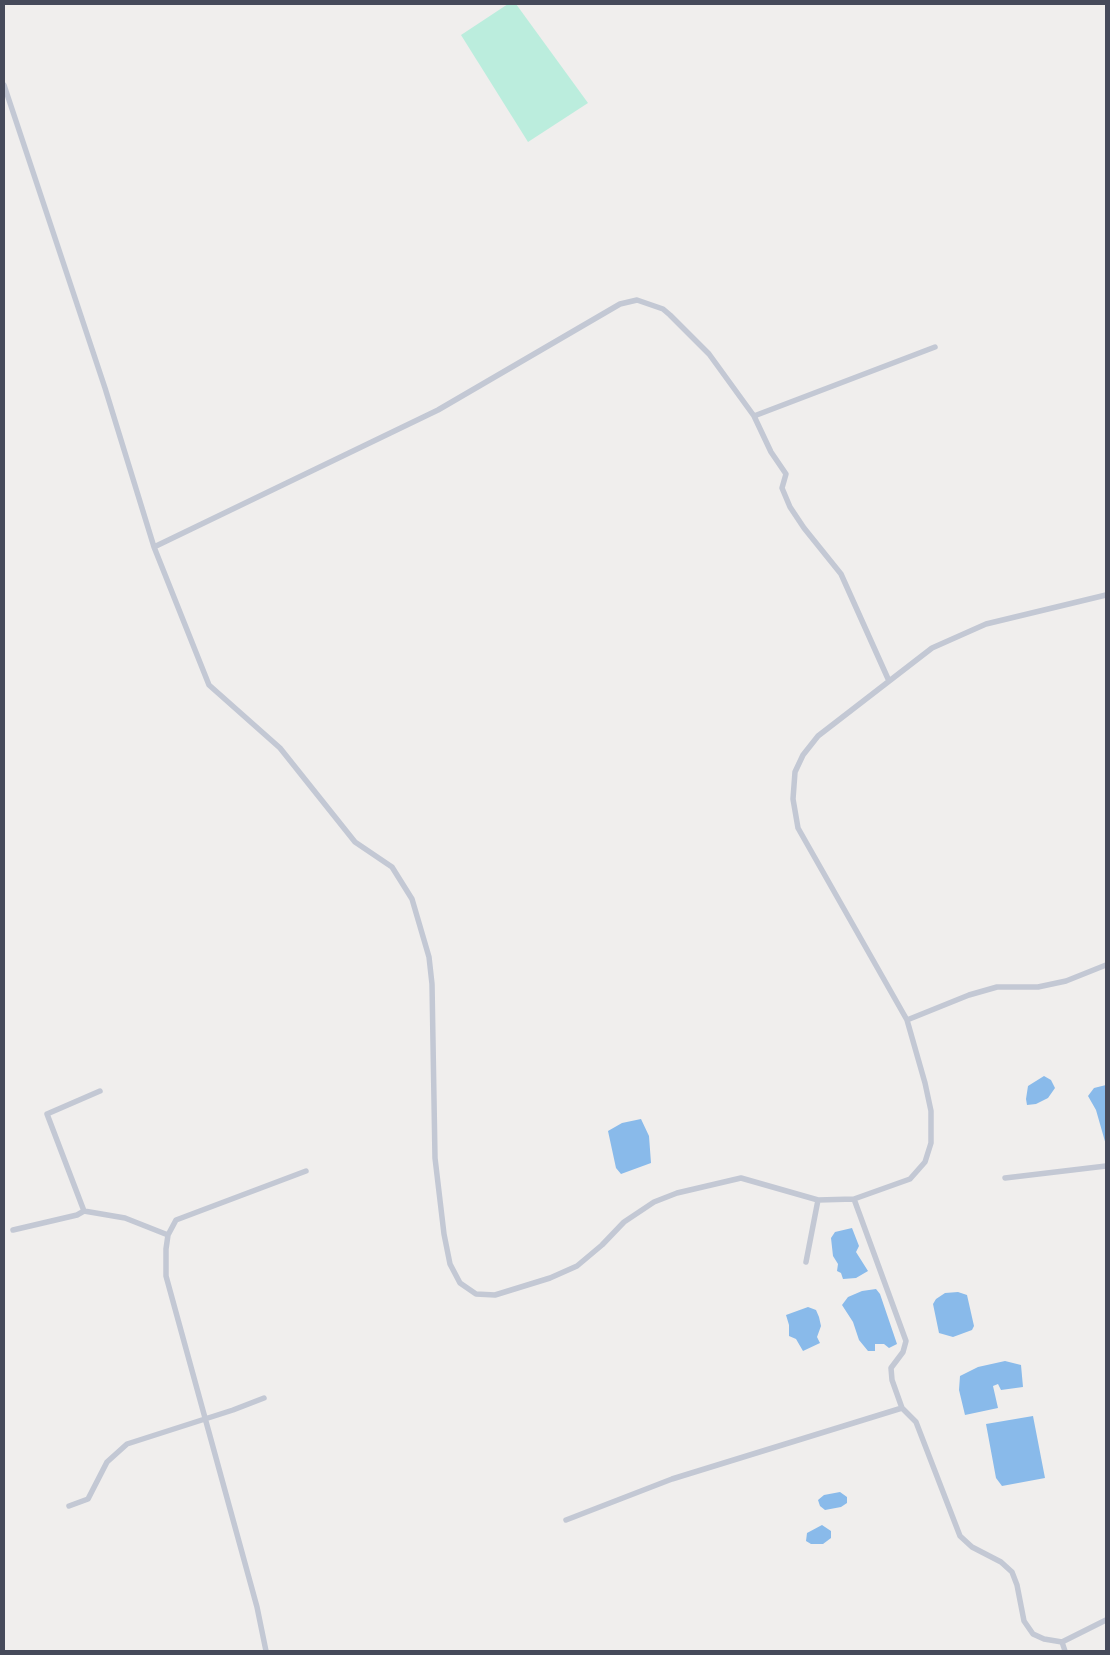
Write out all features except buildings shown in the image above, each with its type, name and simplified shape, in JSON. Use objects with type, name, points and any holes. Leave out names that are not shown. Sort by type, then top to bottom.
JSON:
[{"type":"street","points":[[4,85],[105,388],[154,548],[209,685],[280,748],[355,842],[392,867],[412,899],[429,958],[432,984],[435,1158],[438,1197],[450,1264],[460,1284],[476,1294],[495,1295],[550,1278],[577,1266],[602,1245],[624,1222],[654,1202],[702,1186],[741,1178],[818,1200],[854,1199],[910,1178],[925,1162],[931,1143],[931,1111],[907,1020],[798,828],[793,799],[795,772],[802,755],[818,736],[932,648],[986,624],[1106,595]]},
{"type":"street","points":[[154,548],[438,410],[620,304],[637,300],[650,304],[670,315],[709,354],[754,416],[771,452],[786,474],[783,493],[804,528],[841,574],[889,681]]},
{"type":"street","points":[[754,416],[935,347]]},
{"type":"street","points":[[907,1020],[969,995],[997,987],[1038,987],[1066,981],[1106,965]]},
{"type":"street","points":[[84,1211],[47,1114],[100,1091]]},
{"type":"street","points":[[1005,1178],[1106,1166]]},
{"type":"street","points":[[266,1651],[257,1607],[166,1276],[168,1235],[176,1220],[306,1171]]},
{"type":"street","points":[[854,1199],[906,1341],[903,1352],[891,1368],[892,1380],[902,1408],[916,1422],[960,1536],[972,1547],[1001,1562],[1012,1572],[1017,1585],[1024,1621],[1032,1634],[1044,1639],[1062,1642],[1106,1620]]},
{"type":"street","points":[[806,1262],[818,1200]]},
{"type":"street","points":[[13,1230],[77,1215],[84,1211],[125,1218],[168,1235]]},
{"type":"street","points":[[69,1506],[88,1499],[107,1462],[127,1444],[264,1398]]},
{"type":"street","points":[[566,1520],[672,1479],[902,1408]]},
{"type":"street","points":[[1062,1642],[1065,1651]]},
{"type":"green space","points":[[508,4],[516,4],[588,103],[528,142],[461,35]]},
{"type":"water","points":[[1044,1076],[1051,1080],[1055,1088],[1048,1098],[1036,1104],[1027,1105],[1028,1086]]},
{"type":"water","points":[[1106,1085],[1106,1145],[1096,1110],[1088,1096],[1094,1088]]},
{"type":"water","points":[[641,1119],[649,1136],[651,1163],[621,1174],[616,1168],[608,1131],[622,1123]]},
{"type":"water","points":[[852,1228],[859,1246],[856,1252],[868,1271],[856,1278],[843,1279],[841,1273],[837,1271],[838,1264],[833,1256],[831,1238],[835,1232]]},
{"type":"water","points":[[876,1289],[880,1294],[897,1344],[889,1348],[884,1344],[875,1344],[875,1351],[868,1351],[859,1340],[853,1322],[842,1305],[848,1297],[862,1291]]},
{"type":"water","points":[[958,1292],[967,1295],[974,1326],[972,1330],[953,1337],[939,1333],[933,1304],[936,1299],[945,1293]]},
{"type":"water","points":[[808,1307],[816,1310],[819,1317],[821,1326],[817,1337],[820,1343],[803,1351],[796,1339],[789,1336],[789,1325],[786,1315]]},
{"type":"water","points":[[1005,1361],[1021,1365],[1023,1387],[1001,1390],[998,1384],[993,1386],[998,1408],[965,1415],[959,1390],[960,1376],[978,1367]]},
{"type":"water","points":[[1033,1416],[1045,1478],[1002,1486],[996,1478],[986,1424]]},
{"type":"water","points":[[840,1492],[847,1497],[847,1503],[841,1507],[825,1510],[820,1506],[818,1500],[824,1495]]},
{"type":"water","points":[[822,1525],[831,1531],[831,1538],[823,1544],[811,1544],[806,1541],[807,1533]]}]
